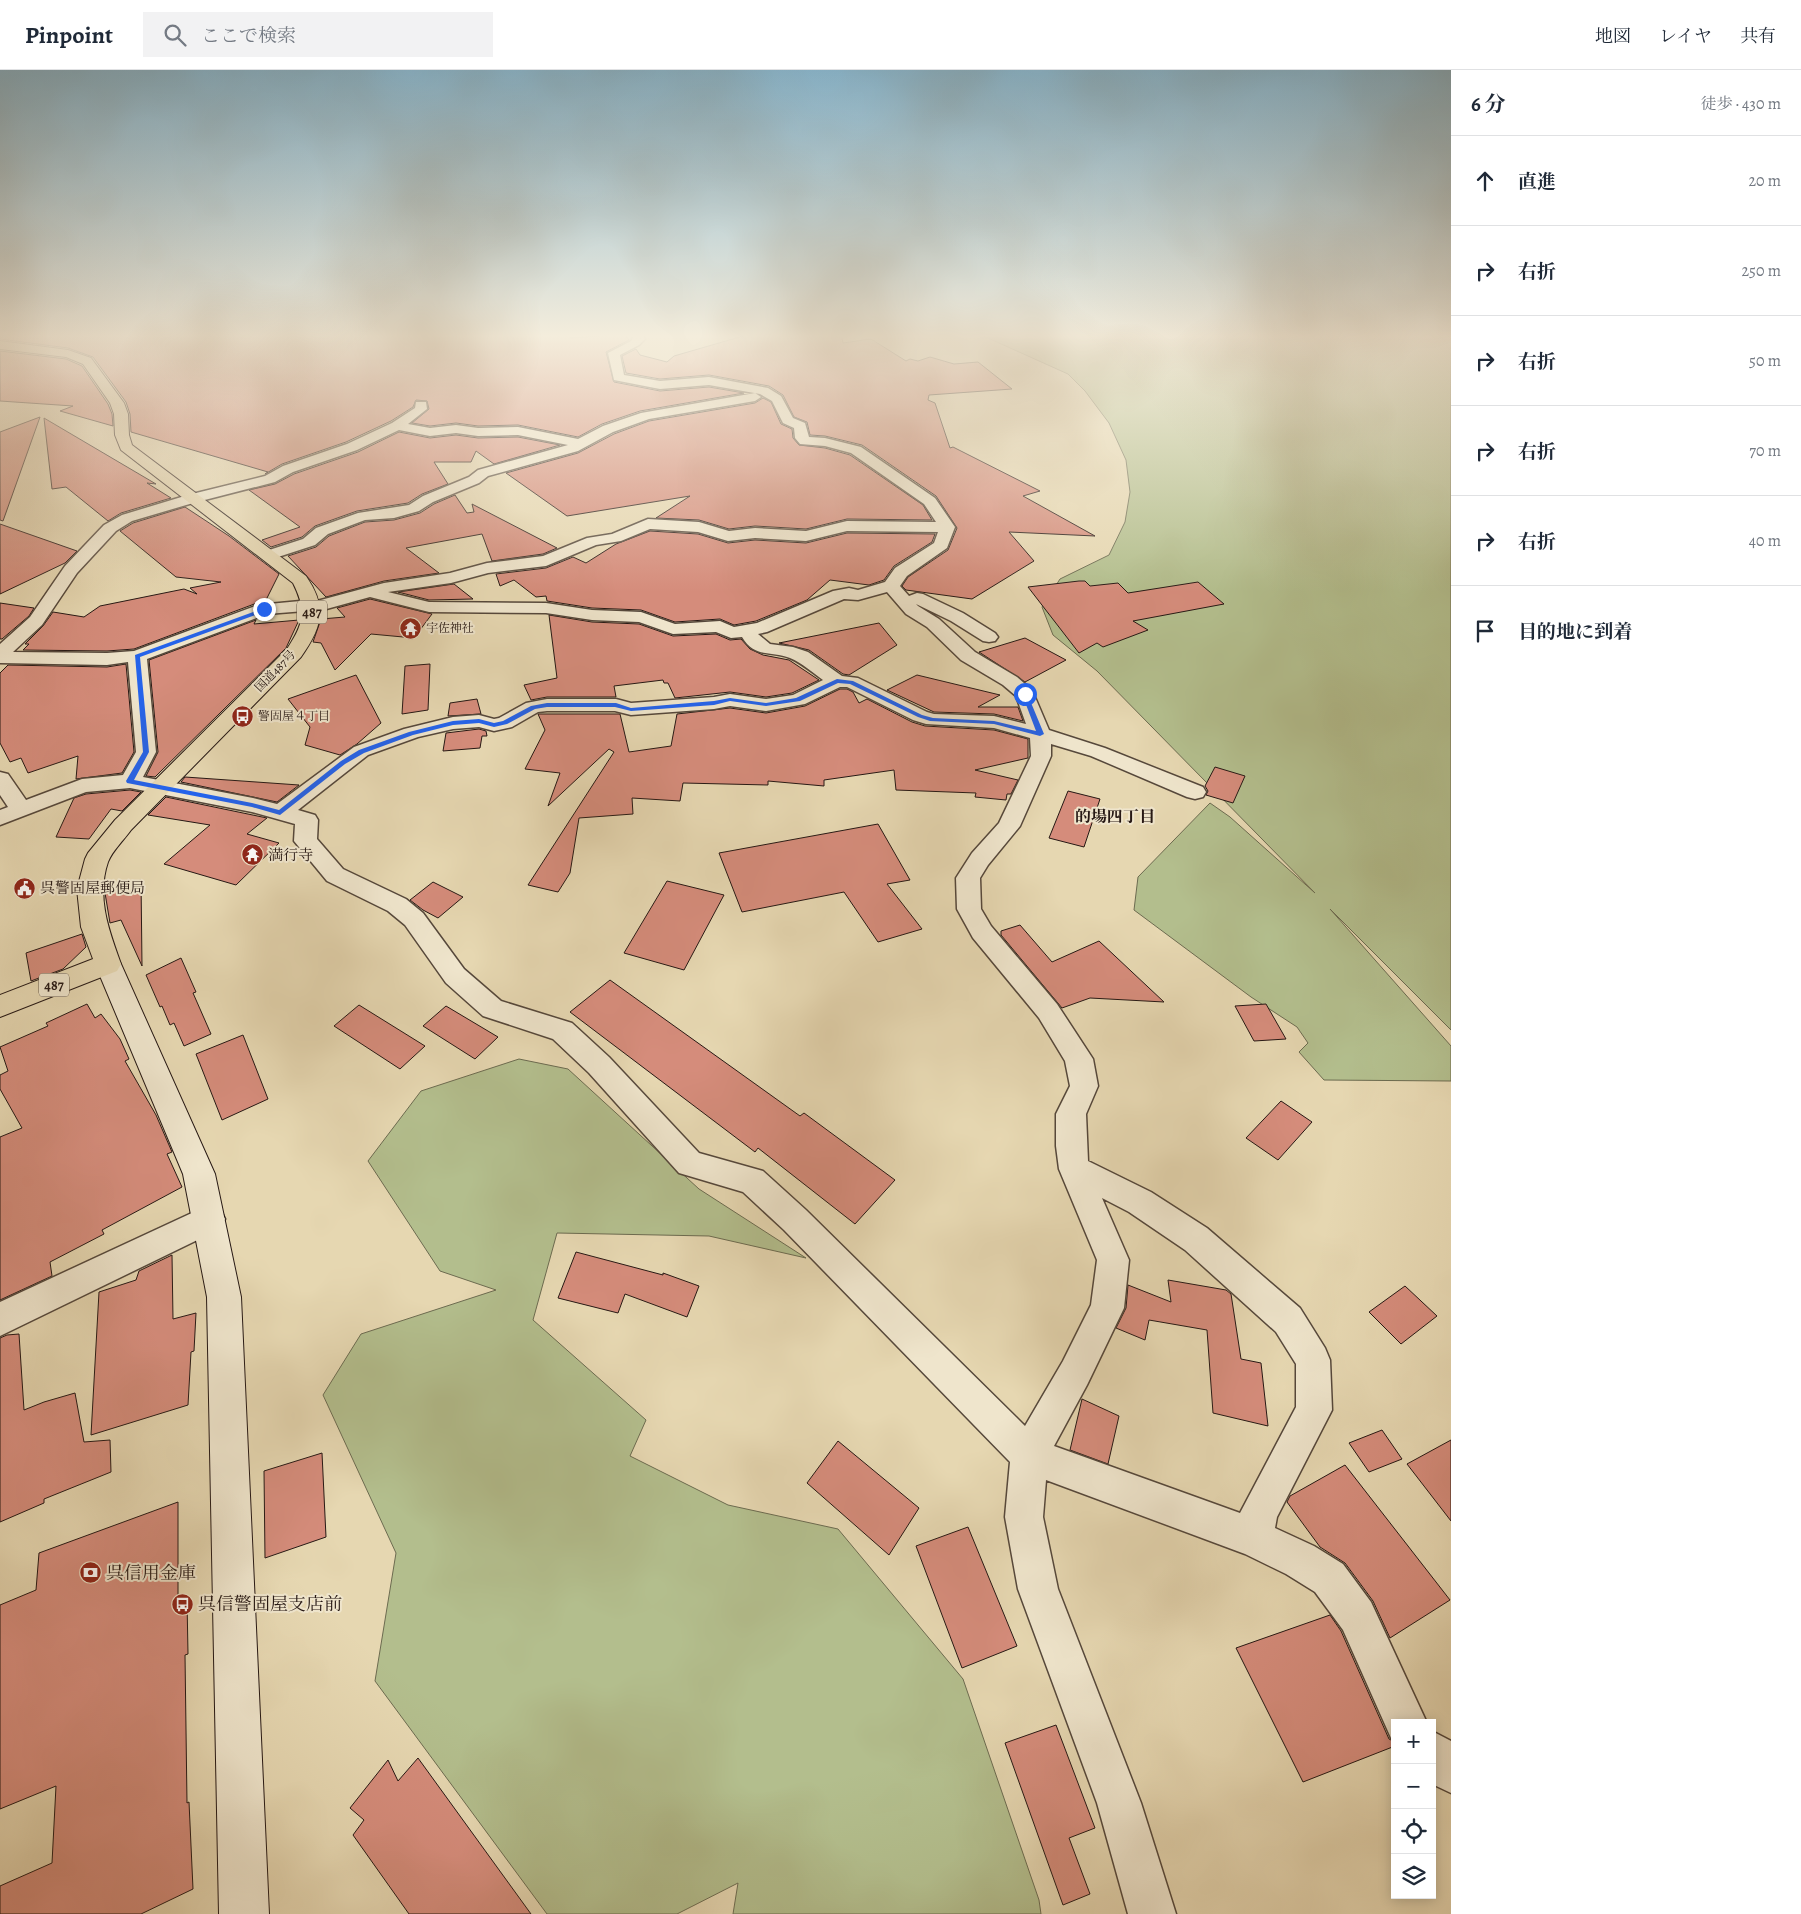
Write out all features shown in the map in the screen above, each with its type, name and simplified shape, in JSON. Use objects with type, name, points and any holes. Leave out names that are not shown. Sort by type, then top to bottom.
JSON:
[{"type":"highway","name":"487","points":[[121,420],[122,435],[126,447],[270,555],[300,580],[310,598],[312,606]]},
{"type":"highway","name":"国道487号","points":[[108,964],[94,926],[90,888],[97,859],[122,825],[294,653],[309,629],[313,614],[312,606]]},
{"type":"highway","name":"487","points":[[0,1006],[108,964]]},
{"type":"street","points":[[0,655],[36,621],[71,570],[110,528],[127,518],[194,498],[270,479],[288,469],[352,447],[397,426],[405,420]]},
{"type":"street","points":[[270,555],[309,542],[322,531],[342,522],[363,516],[394,514],[414,508],[428,499],[474,480],[483,473],[579,445],[608,429],[634,420]]},
{"type":"street","points":[[788,420],[800,426],[802,438],[805,441],[825,442],[856,450],[930,501],[946,526],[940,546],[901,572],[898,589],[912,610],[933,623],[968,656],[1010,681],[1025,694],[1040,734],[1041,756],[1009,826],[980,859],[968,878],[969,909],[982,932],[1048,1012],[1079,1059],[1084,1086],[1071,1114],[1071,1146],[1074,1170],[1113,1260],[1107,1308],[1075,1373],[1030,1455],[1024,1517],[1038,1589],[1118,1803],[1152,1914]]},
{"type":"street","points":[[397,426],[430,432],[456,429],[478,432],[518,431],[568,440],[579,445]]},
{"type":"street","points":[[0,655],[107,659],[137,656],[264,609],[312,606],[384,588],[451,578],[487,568],[546,561],[593,541],[615,538],[648,524],[699,527],[728,536],[755,533],[806,536],[847,526],[946,526]]},
{"type":"street","points":[[364,593],[430,607],[546,608],[592,615],[641,618],[673,629],[720,626],[731,633],[761,628],[839,595],[848,593],[858,595],[898,589],[956,617],[990,637]]},
{"type":"street","points":[[747,630],[756,644],[764,649],[799,655],[837,681]]},
{"type":"street","points":[[130,781],[146,752],[137,656]]},
{"type":"street","points":[[280,813],[343,762],[361,752],[411,733],[453,723],[479,721],[494,725],[504,723],[533,708],[547,705],[616,705],[631,710],[730,700],[766,705],[798,700],[837,681],[851,682],[920,716],[933,720],[994,722],[1040,734],[1098,752],[1195,792]]},
{"type":"street","points":[[0,779],[22,810]]},
{"type":"street","points":[[0,818],[82,786],[130,781],[252,805],[307,820],[305,841],[335,875],[397,905],[414,919],[455,976],[492,1009],[562,1031],[599,1065],[690,1164],[752,1181],[802,1226],[1030,1455],[1254,1538],[1300,1560],[1329,1578],[1356,1616],[1404,1719]]},
{"type":"street","points":[[108,964],[199,1174],[224,1297],[244,1914]]},
{"type":"street","points":[[1074,1170],[1140,1202],[1196,1239],[1288,1320],[1313,1360],[1314,1410],[1259,1513],[1254,1538]]},
{"type":"street","points":[[0,1319],[209,1219]]},
{"type":"street","points":[[1436,1757],[1451,1771]]},
{"type":"green space","points":[[1107,420],[1451,420],[1451,1030],[1330,909],[1451,1046],[1451,1081],[1324,1080],[1299,1052],[1308,1043],[1297,1027],[1251,997],[1134,910],[1138,877],[1210,803],[1230,817],[1315,893],[1097,671],[1053,635],[1042,607],[1060,579],[1109,555],[1125,522],[1130,492],[1126,460]]},
{"type":"green space","points":[[519,1059],[568,1069],[699,1189],[806,1258],[709,1236],[557,1233],[533,1320],[646,1420],[630,1456],[728,1505],[838,1529],[963,1679],[1039,1900],[1041,1914],[733,1914],[738,1883],[677,1914],[547,1914],[375,1681],[396,1553],[323,1395],[361,1334],[496,1290],[440,1271],[368,1161],[421,1091]]},
{"type":"building","points":[[32,420],[39,420],[3,521],[0,520],[0,432]]},
{"type":"building","points":[[44,420],[47,420],[156,484],[147,483],[171,498],[121,513],[108,521],[66,487],[52,489]]},
{"type":"building","points":[[92,420],[113,420],[113,426]]},
{"type":"building","points":[[130,420],[392,420],[346,442],[282,464],[265,474],[268,472],[131,432]]},
{"type":"building","points":[[416,420],[614,420],[578,437],[518,425],[478,426],[456,423],[430,426],[412,423]]},
{"type":"building","points":[[779,420],[781,424],[792,429],[793,438],[799,445],[825,448],[850,455],[923,505],[932,520],[847,519],[806,529],[755,526],[729,529],[699,520],[656,518],[690,496],[567,516],[506,473],[578,453],[614,434],[649,421]]},
{"type":"building","points":[[802,420],[941,420],[950,448],[953,447],[1040,491],[1023,496],[1095,536],[1009,532],[1034,561],[972,599],[906,590],[902,586],[908,577],[948,550],[957,528],[936,496],[862,445],[825,436],[810,435],[807,422]]},
{"type":"building","points":[[399,432],[430,438],[456,435],[478,438],[518,437],[560,445],[494,464],[476,451],[471,462],[434,462],[448,484],[422,494],[408,503],[357,511],[315,526],[302,537],[271,547],[262,540],[300,527],[249,490],[275,484],[294,474],[358,452]]},
{"type":"building","points":[[455,495],[467,513],[474,512],[472,504],[557,548],[543,554],[492,561],[482,534],[406,548],[439,573],[384,581],[326,597],[288,556],[316,547],[329,536],[365,522],[394,520],[420,513],[434,504]]},
{"type":"building","points":[[185,507],[229,536],[279,574],[265,602],[257,603],[134,649],[107,651],[23,650],[29,644],[25,644],[43,626],[53,612],[84,617],[100,606],[184,589],[197,594],[190,588],[221,582],[176,577],[120,531],[133,523]]},
{"type":"building","points":[[0,524],[77,551],[65,563],[0,594]]},
{"type":"building","points":[[650,531],[698,534],[728,543],[755,540],[806,543],[847,533],[935,534],[932,542],[894,566],[884,580],[869,585],[830,580],[807,600],[756,621],[734,625],[720,619],[675,622],[641,610],[592,608],[547,601],[546,596],[536,597],[514,580],[500,586],[496,574],[546,568],[573,557],[586,563],[616,544]]},
{"type":"building","points":[[1085,581],[1090,586],[1118,583],[1128,593],[1198,582],[1224,604],[1133,621],[1148,630],[1103,647],[1097,643],[1079,653],[1028,587]]},
{"type":"building","points":[[454,584],[473,599],[429,600],[398,592]]},
{"type":"building","points":[[370,599],[432,614],[414,638],[371,634],[335,670],[321,643],[313,642],[321,619],[345,617],[337,608]]},
{"type":"building","points":[[0,603],[34,608],[29,616],[2,639],[0,639]]},
{"type":"building","points":[[549,615],[592,622],[639,624],[673,636],[716,634],[730,640],[741,639],[750,649],[763,655],[789,660],[819,680],[792,693],[766,697],[730,692],[675,698],[668,683],[664,683],[663,680],[614,686],[616,697],[547,697],[531,700],[524,685],[557,678]]},
{"type":"building","points":[[256,620],[254,624],[299,620],[286,648],[155,777],[146,776],[158,752],[149,660]]},
{"type":"building","points":[[879,623],[897,645],[849,675],[843,674],[809,650],[779,643]]},
{"type":"building","points":[[1025,638],[1066,660],[1025,682],[979,652]]},
{"type":"building","points":[[126,664],[134,752],[122,773],[76,779],[78,756],[28,773],[21,758],[10,762],[0,743],[0,673],[8,665],[107,667]]},
{"type":"building","points":[[430,664],[428,710],[402,714],[405,666]]},
{"type":"building","points":[[356,675],[381,723],[357,744],[340,755],[305,745],[310,727],[288,699]]},
{"type":"building","points":[[917,675],[1000,695],[978,707],[1018,707],[1023,721],[994,714],[934,712],[887,690]]},
{"type":"building","points":[[840,689],[847,689],[853,692],[859,703],[867,699],[912,722],[925,726],[994,730],[1028,739],[1028,758],[975,770],[1018,780],[1011,794],[1007,794],[1006,800],[975,797],[976,793],[896,790],[894,770],[824,780],[824,786],[768,781],[768,785],[683,783],[680,801],[632,798],[633,814],[579,818],[570,873],[558,892],[528,885],[614,752],[609,749],[548,806],[560,773],[525,769],[545,730],[538,714],[620,714],[629,752],[671,746],[677,714],[730,708],[766,713],[805,706]]},
{"type":"building","points":[[477,699],[481,714],[448,716],[450,703]]},
{"type":"building","points":[[479,729],[486,731],[487,736],[482,736],[480,748],[443,751],[446,733]]},
{"type":"building","points":[[1215,767],[1245,776],[1233,803],[1206,795],[1208,791],[1205,786]]},
{"type":"building","points":[[185,777],[299,785],[277,802],[181,782]]},
{"type":"building","points":[[130,790],[141,792],[122,811],[111,809],[89,839],[56,837],[74,798],[86,794]]},
{"type":"building","points":[[1068,791],[1100,799],[1084,847],[1049,838]]},
{"type":"building","points":[[166,797],[267,818],[247,834],[279,843],[236,885],[164,864],[210,825],[148,815]]},
{"type":"building","points":[[878,824],[910,880],[887,884],[922,929],[878,942],[844,892],[742,912],[719,853]]},
{"type":"building","points":[[141,880],[142,966],[121,920],[110,923],[105,893],[105,891]]},
{"type":"building","points":[[667,881],[724,895],[684,970],[624,953]]},
{"type":"building","points":[[433,882],[463,897],[438,918],[410,900]]},
{"type":"building","points":[[1020,925],[1052,962],[1099,941],[1164,1002],[1090,998],[1062,1008],[1001,935],[1001,931]]},
{"type":"building","points":[[82,934],[86,947],[63,969],[31,981],[26,953]]},
{"type":"building","points":[[181,958],[196,992],[193,993],[211,1034],[184,1046],[174,1023],[170,1025],[162,1006],[160,1007],[146,975]]},
{"type":"building","points":[[610,980],[800,1116],[804,1113],[895,1180],[855,1224],[758,1148],[755,1152],[570,1012]]},
{"type":"building","points":[[87,1004],[95,1018],[101,1014],[120,1039],[129,1059],[125,1061],[156,1115],[172,1152],[167,1154],[182,1187],[102,1230],[104,1234],[50,1262],[52,1276],[0,1300],[0,1137],[22,1128],[0,1089],[0,1075],[8,1071],[0,1047],[48,1026],[46,1023]]},
{"type":"building","points":[[1266,1004],[1286,1039],[1254,1041],[1235,1006]]},
{"type":"building","points":[[359,1005],[425,1046],[400,1069],[334,1026]]},
{"type":"building","points":[[446,1006],[498,1037],[475,1059],[423,1026]]},
{"type":"building","points":[[243,1035],[268,1099],[222,1120],[196,1054]]},
{"type":"building","points":[[1281,1101],[1312,1122],[1278,1160],[1246,1138]]},
{"type":"building","points":[[576,1252],[663,1275],[663,1273],[699,1286],[687,1317],[625,1294],[618,1313],[558,1298]]},
{"type":"building","points":[[172,1255],[173,1319],[196,1313],[194,1351],[191,1352],[188,1405],[91,1435],[99,1292],[136,1280],[139,1271]]},
{"type":"building","points":[[1168,1280],[1226,1290],[1231,1294],[1241,1359],[1261,1363],[1268,1426],[1213,1413],[1207,1330],[1149,1320],[1145,1340],[1116,1328],[1126,1308],[1128,1285],[1171,1302]]},
{"type":"building","points":[[1405,1286],[1437,1316],[1401,1344],[1369,1312]]},
{"type":"building","points":[[19,1334],[24,1410],[75,1393],[84,1442],[110,1440],[111,1472],[44,1499],[44,1503],[0,1522],[0,1338]]},
{"type":"building","points":[[1082,1399],[1119,1416],[1108,1464],[1070,1450]]},
{"type":"building","points":[[1382,1430],[1402,1459],[1369,1472],[1349,1443]]},
{"type":"building","points":[[1451,1440],[1451,1521],[1407,1464]]},
{"type":"building","points":[[838,1441],[919,1508],[889,1555],[807,1483]]},
{"type":"building","points":[[322,1453],[326,1537],[265,1558],[264,1471]]},
{"type":"building","points":[[1345,1465],[1450,1600],[1390,1638],[1373,1601],[1345,1563],[1320,1547],[1287,1502],[1290,1496]]},
{"type":"building","points":[[178,1502],[178,1604],[187,1600],[188,1654],[185,1655],[187,1803],[189,1802],[193,1889],[141,1914],[0,1914],[0,1886],[52,1863],[56,1786],[0,1809],[0,1605],[36,1590],[39,1553]]},
{"type":"building","points":[[968,1527],[1017,1646],[962,1668],[916,1546]]},
{"type":"building","points":[[1330,1615],[1341,1631],[1391,1740],[1391,1748],[1303,1782],[1236,1648]]},
{"type":"building","points":[[1056,1725],[1095,1828],[1069,1838],[1090,1894],[1063,1905],[1005,1743]]},
{"type":"building","points":[[418,1758],[531,1914],[409,1914],[353,1835],[364,1820],[350,1808],[388,1760],[398,1781]]},
{"type":"place","name":"宇佐神社","points":[[410,628]]},
{"type":"place","name":"警固屋４丁目","points":[[242,716]]},
{"type":"place","name":"満行寺","points":[[252,855]]},
{"type":"place","name":"呉警固屋郵便局","points":[[24,888]]},
{"type":"place","name":"呉信用金庫","points":[[90,1573]]},
{"type":"place","name":"呉信警固屋支店前","points":[[182,1604]]},
{"type":"district","name":"的場四丁目","points":[[1115,817]]},
{"type":"route","points":[[264,609],[137,656],[146,752],[130,781],[252,805],[280,813],[343,762],[361,752],[411,733],[453,723],[479,721],[494,725],[504,723],[533,708],[547,705],[616,705],[631,710],[730,700],[766,705],[798,700],[837,681],[851,682],[920,716],[933,720],[994,722],[1040,734],[1025,694]]}]
